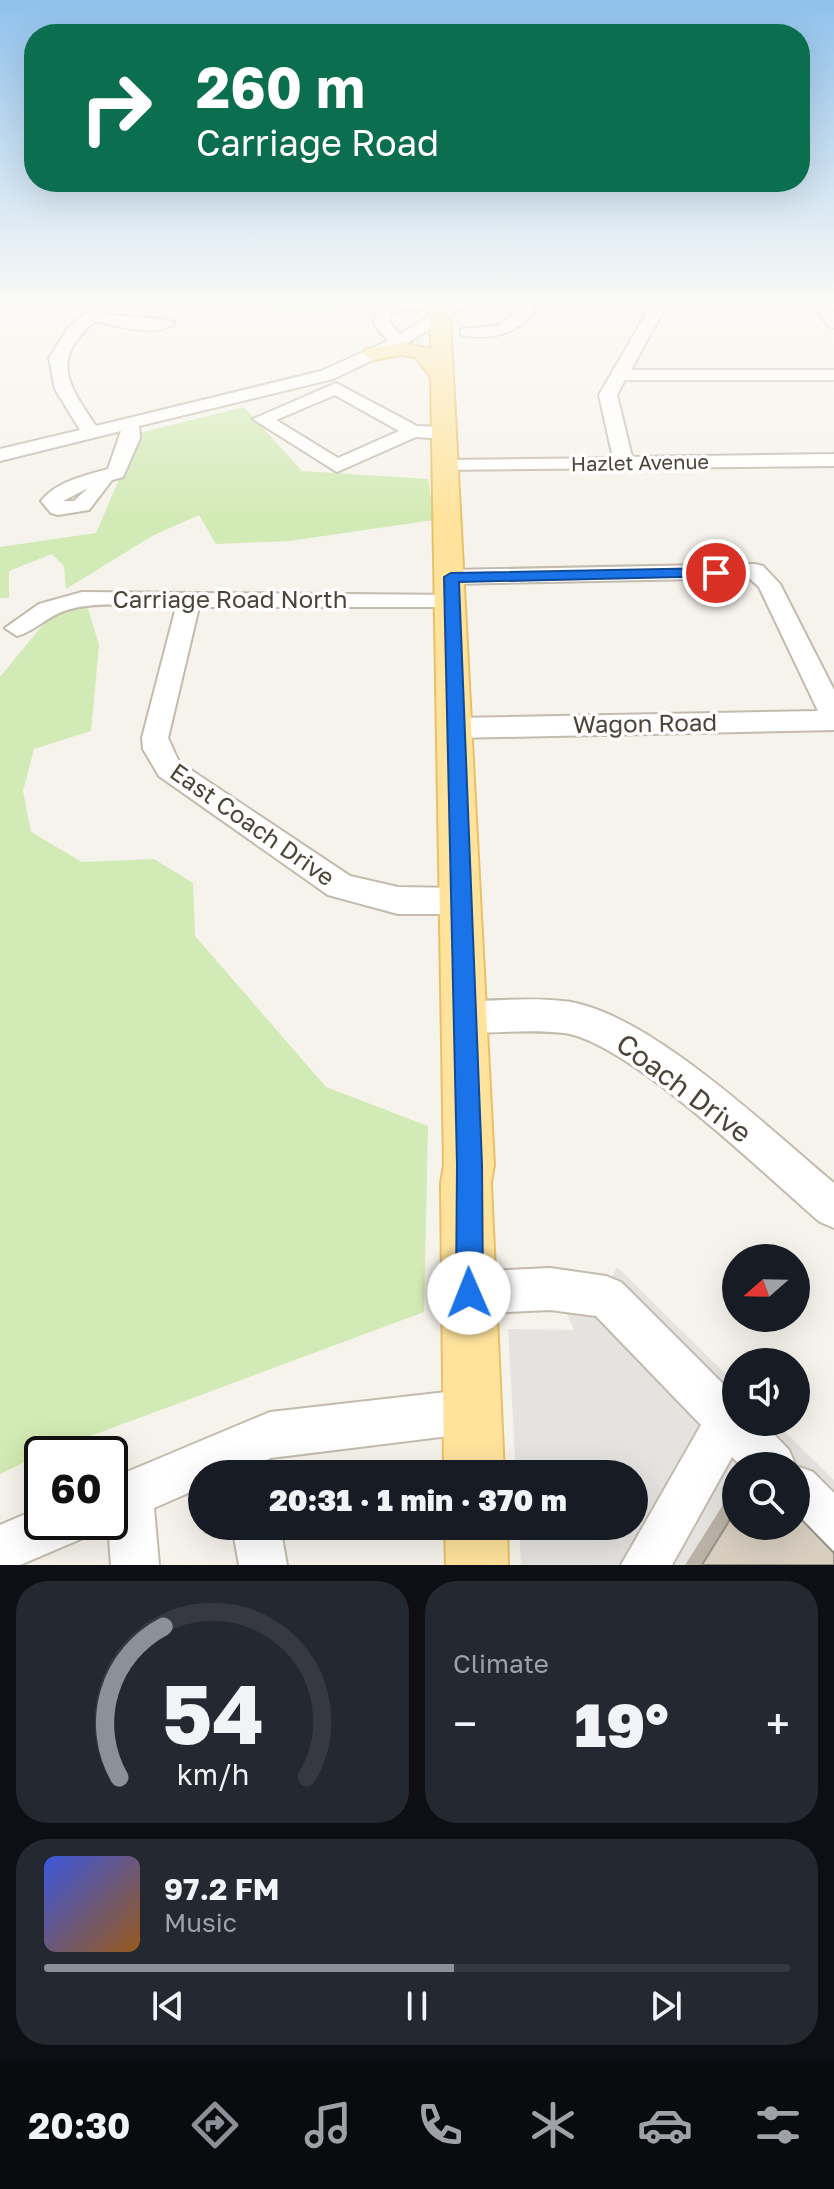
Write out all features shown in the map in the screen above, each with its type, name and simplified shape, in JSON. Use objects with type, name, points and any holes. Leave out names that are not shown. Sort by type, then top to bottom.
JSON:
[{"type":"main road","points":[[440,373],[442,376],[435,444],[452,589],[474,1460]]},
{"type":"main road","points":[[476,1540],[477,1565]]},
{"type":"street","points":[[58,373],[91,433]]},
{"type":"street","points":[[0,455],[330,373]]},
{"type":"street","points":[[624,463],[608,401],[617,375],[834,375]]},
{"type":"street","points":[[336,388],[435,444],[337,466],[262,419],[336,388]]},
{"type":"street","points":[[105,476],[116,473],[131,438],[130,423]]},
{"type":"street","name":"Hazlet Avenue","points":[[435,444],[624,463],[834,460]]},
{"type":"street","name":"Carriage Road North","points":[[17,628],[35,613],[66,601],[189,600],[452,589],[755,571],[769,584],[834,718]]},
{"type":"street","name":"East Coach Drive","points":[[189,600],[155,738],[157,749],[169,769],[339,886],[365,896],[403,903],[459,901]]},
{"type":"street","name":"Wagon Road","points":[[455,728],[834,718]]},
{"type":"street","name":"Coach Drive","points":[[465,1017],[565,1017],[613,1033],[656,1060],[834,1208]]},
{"type":"street","points":[[469,1293],[550,1289],[606,1297],[722,1415]]},
{"type":"street","points":[[245,1460],[270,1435],[473,1411]]},
{"type":"street","points":[[645,1565],[722,1431]]},
{"type":"street","points":[[743,1436],[759,1452]]},
{"type":"street","points":[[128,1496],[188,1478]]},
{"type":"street","points":[[810,1503],[834,1527]]},
{"type":"street","points":[[128,1536],[135,1565]]},
{"type":"street","points":[[0,1549],[24,1539]]},
{"type":"street","points":[[259,1540],[263,1565]]},
{"type":"green space","points":[[244,407],[302,471],[428,479],[434,520],[289,541],[216,544],[199,515],[152,536],[66,589],[64,566],[52,554],[9,571],[9,598],[0,598],[0,547],[96,533],[139,433]]},
{"type":"green space","points":[[87,605],[99,645],[91,731],[34,749],[23,791],[31,832],[82,862],[154,859],[193,883],[195,936],[326,1087],[428,1126],[424,1312],[90,1436],[24,1436],[24,1463],[0,1474],[0,677],[55,610]]},
{"type":"shaded area","points":[[546,1265],[583,1273],[605,1289],[617,1267],[722,1370],[722,1436],[789,1436],[806,1452],[722,1452],[722,1506],[685,1565],[521,1565],[520,1540],[648,1540],[648,1460],[515,1460],[508,1329],[574,1330]]},
{"type":"shaded area","points":[[810,1456],[834,1480],[834,1565],[810,1540]]},
{"type":"building","points":[[810,1528],[834,1553],[834,1565],[702,1565],[722,1533],[722,1540],[810,1540]]},
{"type":"route","points":[[469,1293],[466,1183],[469,1165],[451,577],[716,573]]}]
